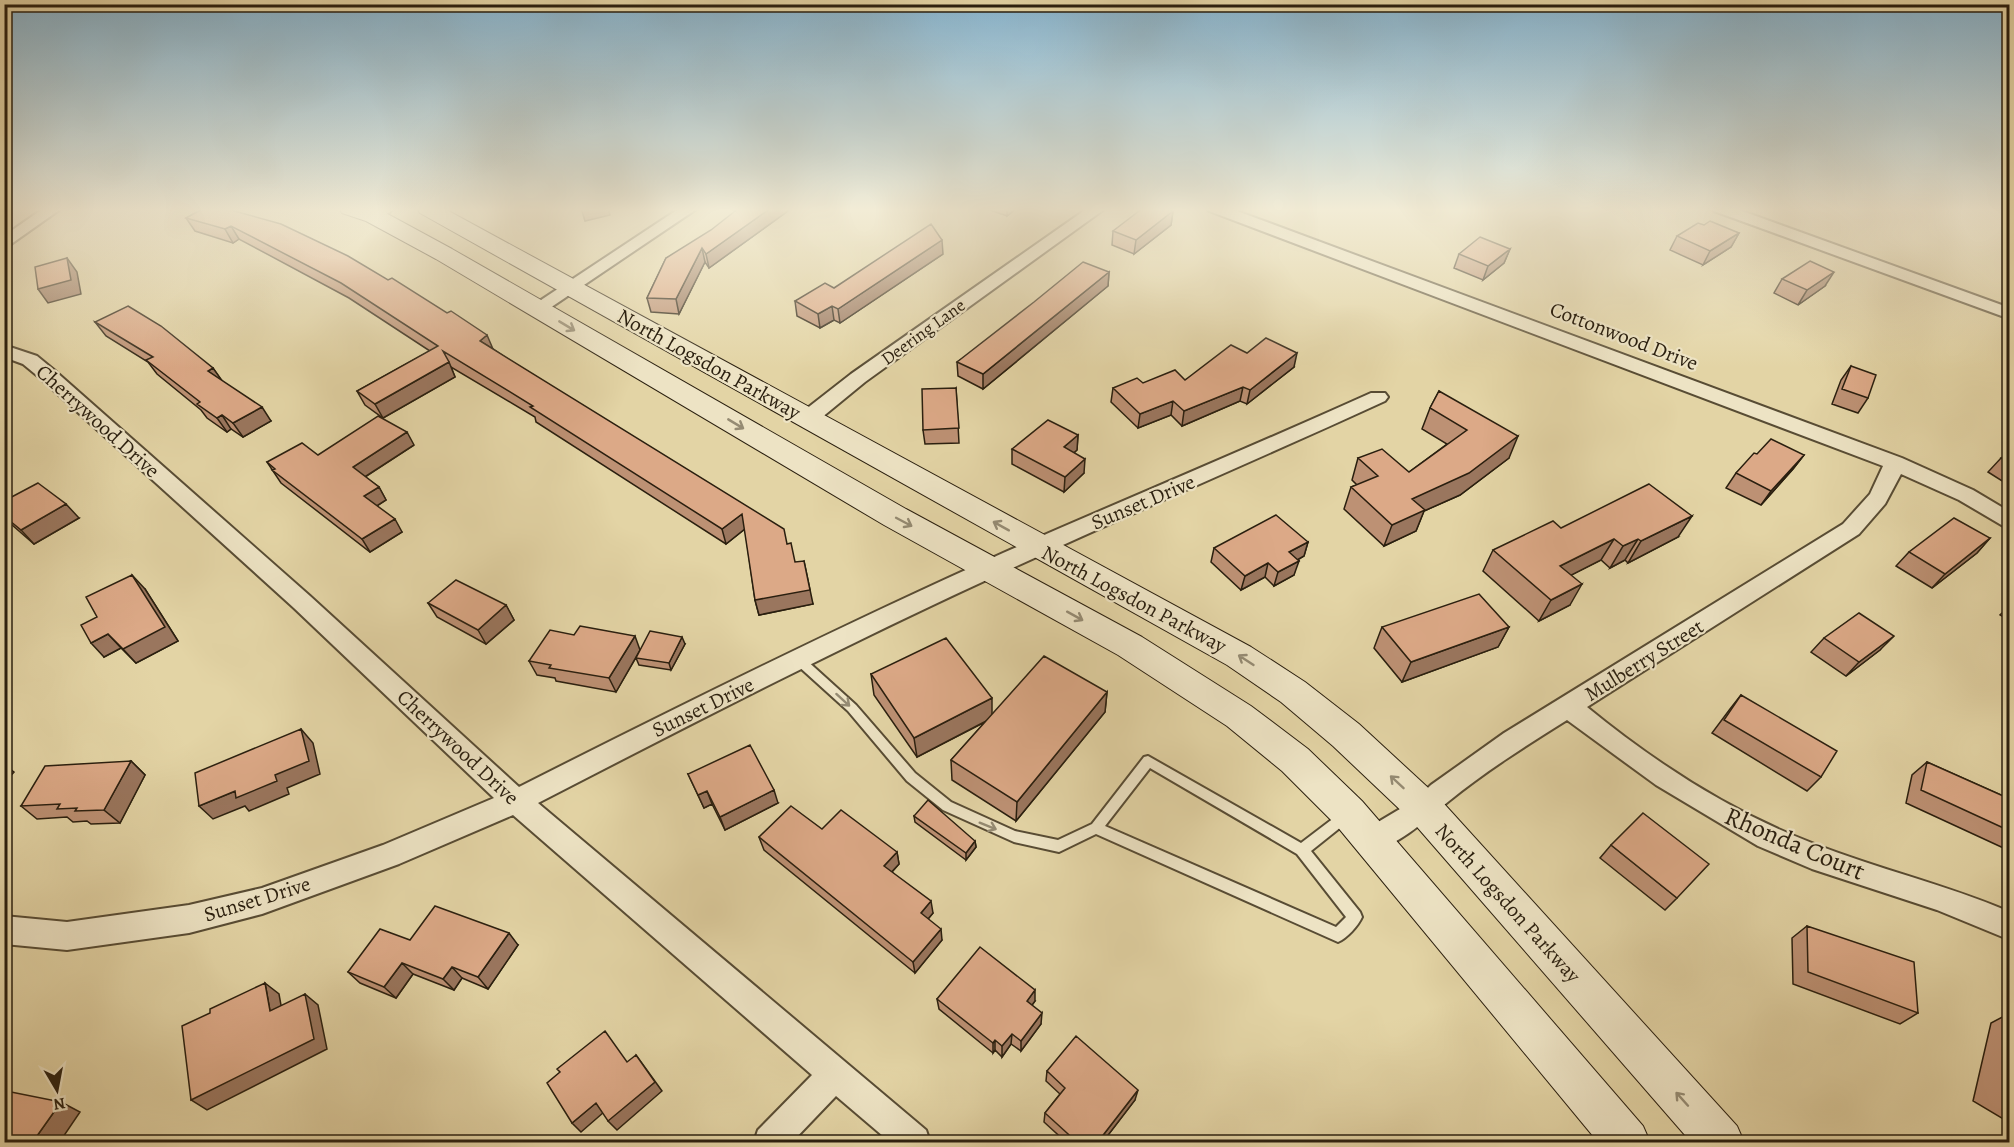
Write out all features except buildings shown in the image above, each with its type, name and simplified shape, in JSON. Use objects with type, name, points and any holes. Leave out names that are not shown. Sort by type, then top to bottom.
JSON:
[{"type":"main road","name":"North Logsdon Parkway","points":[[458,262],[895,517],[1130,646],[1230,710],[1295,760],[1349,813],[1627,1143]]},
{"type":"main road","name":"North Logsdon Parkway","points":[[523,262],[1038,547],[1229,650],[1293,692],[1347,735],[1424,808],[1721,1143]]},
{"type":"street","points":[[538,308],[607,262]]},
{"type":"street","name":"Deering Lane","points":[[808,418],[858,378],[1022,262]]},
{"type":"street","name":"Cottonwood Drive","points":[[1358,262],[1895,463],[1966,495],[2010,522]]},
{"type":"street","points":[[1866,262],[2010,314]]},
{"type":"street","name":"Cherrywood Drive","points":[[4,350],[30,360],[56,382],[302,602],[516,801],[914,1143]]},
{"type":"street","name":"Sunset Drive","points":[[4,930],[67,936],[128,930],[200,917],[262,901],[330,877],[516,801],[705,705],[1038,547],[1200,478],[1378,398]]},
{"type":"street","name":"Mulberry Street","points":[[1373,840],[1424,808],[1440,793],[1513,741],[1851,529],[1867,515],[1885,490],[1895,463]]},
{"type":"street","name":"Rhonda Court","points":[[1569,706],[1590,725],[1695,798],[1741,824],[1813,856],[1943,898],[2010,926]]},
{"type":"street","points":[[770,1143],[834,1075]]},
{"type":"lane","points":[[800,661],[852,708],[911,777],[947,806],[1014,836],[1059,846],[1096,828],[1148,761],[1302,850],[1355,917],[1338,935],[1096,828]]},
{"type":"lane","points":[[1302,850],[1349,813]]}]
